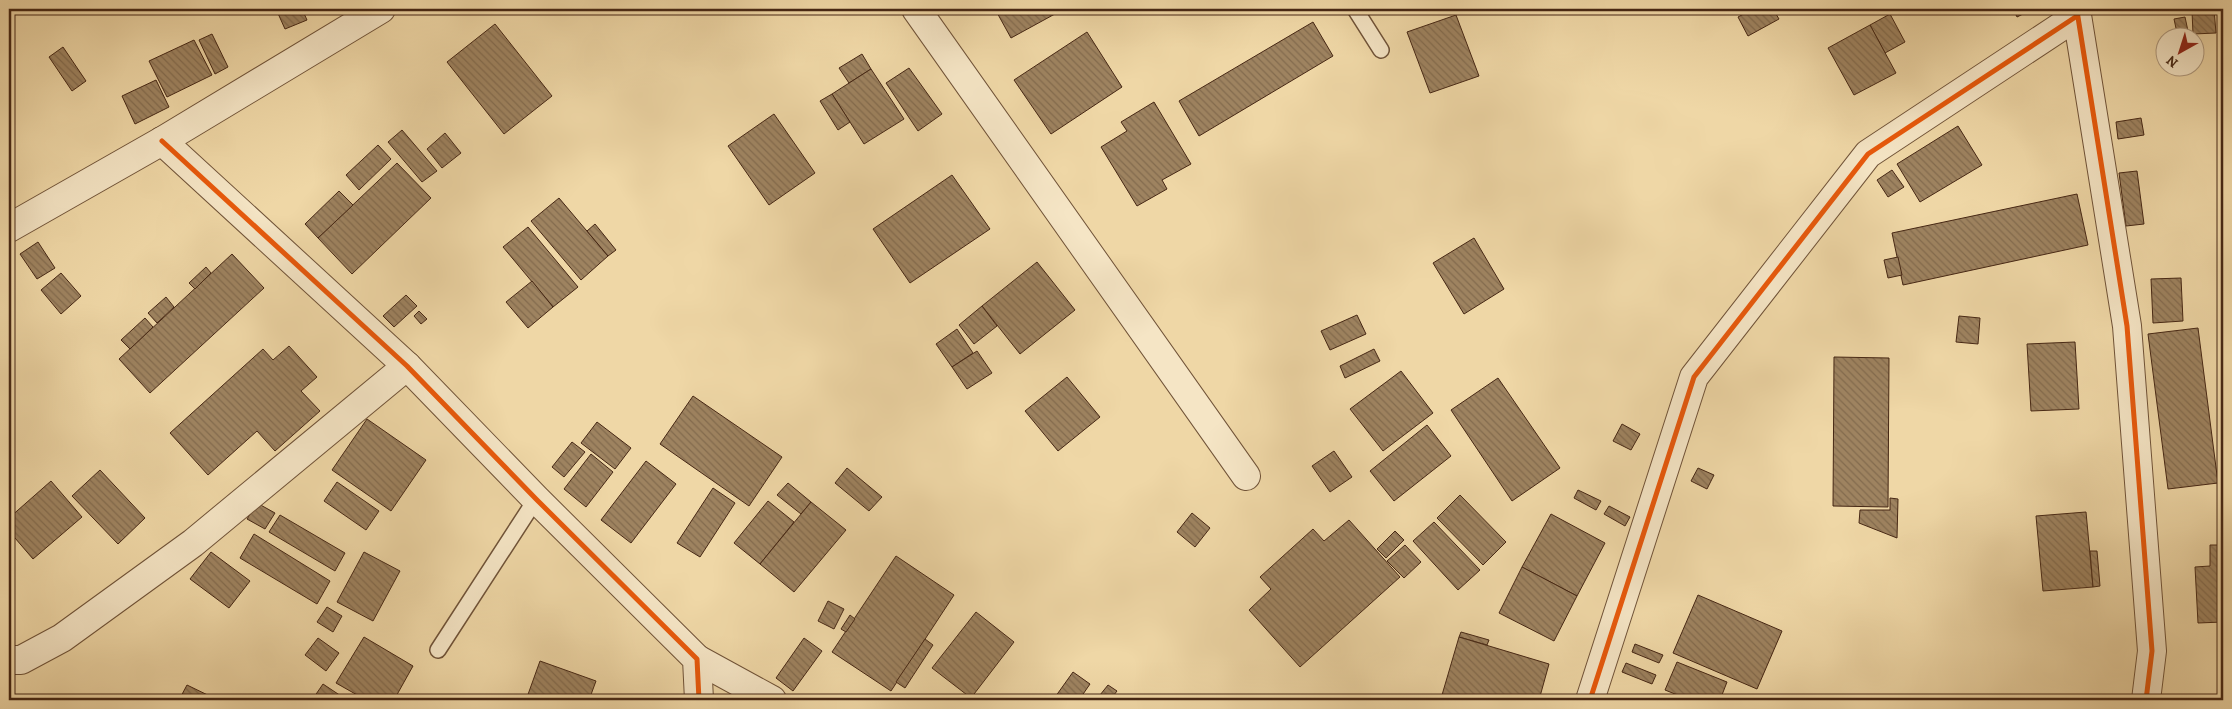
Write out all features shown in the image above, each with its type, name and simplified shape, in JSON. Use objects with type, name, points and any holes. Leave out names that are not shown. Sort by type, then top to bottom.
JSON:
[{"type":"street","points":[[9,228],[162,141],[381,9]]},
{"type":"street","points":[[916,9],[1246,476]]},
{"type":"street","points":[[1590,700],[1694,377],[1868,154],[2077,12],[2127,326],[2152,651],[2146,700]]},
{"type":"street","points":[[162,141],[407,366],[536,499],[697,659],[772,700]]},
{"type":"street","points":[[9,660],[21,660],[62,638],[193,543],[407,366]]},
{"type":"street","points":[[697,659],[699,700]]},
{"type":"lane","points":[[1355,9],[1381,50]]},
{"type":"lane","points":[[438,650],[536,499]]},
{"type":"building","points":[[276,9],[302,9],[307,20],[285,29]]},
{"type":"building","points":[[995,9],[1064,9],[1011,38]]},
{"type":"building","points":[[1753,9],[1773,9],[1779,19],[1748,36],[1738,17]]},
{"type":"building","points":[[2013,9],[2030,9],[2031,10],[2017,17]]},
{"type":"building","points":[[2214,9],[2216,33],[2204,34],[2204,28],[2193,28],[2192,11]]},
{"type":"building","points":[[1890,14],[1905,42],[1885,53],[1870,25]]},
{"type":"building","points":[[1456,15],[1479,76],[1430,93],[1407,32]]},
{"type":"building","points":[[2185,17],[2187,28],[2176,28],[2174,19]]},
{"type":"building","points":[[1313,22],[1333,56],[1199,136],[1179,101]]},
{"type":"building","points":[[495,24],[552,96],[504,134],[447,62]]},
{"type":"building","points":[[1870,25],[1896,73],[1854,95],[1828,48]]},
{"type":"building","points":[[1087,32],[1122,87],[1051,134],[1014,80]]},
{"type":"building","points":[[212,34],[228,67],[215,74],[199,40]]},
{"type":"building","points":[[194,40],[212,75],[167,97],[149,61]]},
{"type":"building","points":[[63,47],[86,81],[72,91],[49,57]]},
{"type":"building","points":[[862,54],[871,69],[849,83],[839,68]]},
{"type":"building","points":[[909,68],[942,114],[918,131],[886,83]]},
{"type":"building","points":[[871,69],[904,119],[864,144],[832,94]]},
{"type":"building","points":[[156,80],[169,107],[135,124],[122,96]]},
{"type":"building","points":[[832,94],[850,122],[838,130],[820,101]]},
{"type":"building","points":[[1154,102],[1191,164],[1162,180],[1167,189],[1137,206],[1101,147],[1127,131],[1121,122]]},
{"type":"building","points":[[774,114],[815,173],[769,205],[728,146]]},
{"type":"building","points":[[2141,118],[2144,135],[2118,139],[2116,122]]},
{"type":"building","points":[[1958,126],[1982,165],[1920,202],[1897,164]]},
{"type":"building","points":[[402,130],[437,171],[422,182],[388,142]]},
{"type":"building","points":[[445,133],[461,153],[442,168],[427,149]]},
{"type":"building","points":[[378,145],[391,159],[359,190],[346,175]]},
{"type":"building","points":[[397,163],[431,198],[352,274],[318,238]]},
{"type":"building","points":[[1892,170],[1904,187],[1888,197],[1877,180]]},
{"type":"building","points":[[2137,171],[2144,224],[2126,226],[2119,173]]},
{"type":"building","points":[[952,175],[990,229],[910,283],[873,229]]},
{"type":"building","points":[[339,191],[353,205],[318,238],[305,224]]},
{"type":"building","points":[[2077,194],[2088,245],[1903,285],[1892,233]]},
{"type":"building","points":[[559,198],[608,256],[581,280],[531,221]]},
{"type":"building","points":[[595,224],[616,250],[608,256],[587,231]]},
{"type":"building","points":[[528,227],[578,287],[553,307],[503,247]]},
{"type":"building","points":[[1474,238],[1504,289],[1464,314],[1433,263]]},
{"type":"building","points":[[38,242],[55,268],[37,279],[20,254]]},
{"type":"building","points":[[232,254],[264,288],[150,393],[119,359]]},
{"type":"building","points":[[1898,257],[1902,275],[1888,278],[1884,260]]},
{"type":"building","points":[[1037,262],[1075,310],[1020,354],[982,306]]},
{"type":"building","points":[[206,267],[211,273],[195,289],[189,283]]},
{"type":"building","points":[[61,273],[81,296],[61,314],[41,290]]},
{"type":"building","points":[[2181,278],[2183,321],[2153,323],[2151,279]]},
{"type":"building","points":[[532,281],[553,307],[528,328],[506,302]]},
{"type":"building","points":[[406,295],[417,306],[394,327],[383,316]]},
{"type":"building","points":[[166,297],[174,307],[157,323],[148,313]]},
{"type":"building","points":[[982,306],[997,326],[974,344],[959,325]]},
{"type":"building","points":[[419,311],[427,319],[421,324],[414,316]]},
{"type":"building","points":[[1357,315],[1366,334],[1330,350],[1321,331]]},
{"type":"building","points":[[1959,316],[1980,318],[1978,344],[1956,342]]},
{"type":"building","points":[[145,318],[153,327],[130,349],[121,340]]},
{"type":"building","points":[[2198,328],[2218,483],[2168,489],[2148,334]]},
{"type":"building","points":[[957,329],[973,353],[952,367],[936,344]]},
{"type":"building","points":[[2075,342],[2079,409],[2031,411],[2027,344]]},
{"type":"building","points":[[289,346],[317,377],[301,391],[320,411],[275,451],[257,431],[208,475],[170,433],[263,349],[273,360]]},
{"type":"building","points":[[1374,349],[1380,361],[1345,378],[1340,366]]},
{"type":"building","points":[[977,351],[992,373],[967,389],[952,367]]},
{"type":"building","points":[[1834,357],[1889,358],[1888,507],[1833,506]]},
{"type":"building","points":[[1401,371],[1433,413],[1383,451],[1350,409]]},
{"type":"building","points":[[1067,377],[1100,417],[1058,451],[1025,411]]},
{"type":"building","points":[[1498,378],[1560,468],[1512,501],[1451,410]]},
{"type":"building","points":[[693,396],[782,457],[749,506],[660,444]]},
{"type":"building","points":[[367,419],[426,460],[391,511],[332,470]]},
{"type":"building","points":[[597,422],[631,448],[615,469],[581,443]]},
{"type":"building","points":[[1622,424],[1640,434],[1631,450],[1613,441]]},
{"type":"building","points":[[1427,425],[1451,456],[1394,501],[1370,471]]},
{"type":"building","points":[[572,442],[585,452],[564,477],[552,467]]},
{"type":"building","points":[[1334,451],[1352,477],[1330,492],[1312,466]]},
{"type":"building","points":[[591,454],[613,472],[586,507],[564,489]]},
{"type":"building","points":[[646,461],[676,484],[631,543],[601,520]]},
{"type":"building","points":[[847,468],[882,497],[869,511],[835,483]]},
{"type":"building","points":[[1698,468],[1714,475],[1707,489],[1691,481]]},
{"type":"building","points":[[100,470],[145,518],[118,544],[72,496]]},
{"type":"building","points":[[51,481],[82,517],[33,559],[9,531],[9,518]]},
{"type":"building","points":[[337,482],[379,511],[366,530],[324,501]]},
{"type":"building","points":[[788,483],[811,502],[801,514],[777,495]]},
{"type":"building","points":[[713,488],[735,503],[700,557],[677,543]]},
{"type":"building","points":[[1578,490],[1601,501],[1596,510],[1574,498]]},
{"type":"building","points":[[1460,495],[1506,542],[1483,565],[1437,518]]},
{"type":"building","points":[[1890,498],[1898,499],[1897,538],[1859,523],[1860,510],[1890,510]]},
{"type":"building","points":[[768,501],[794,522],[760,564],[734,543]]},
{"type":"building","points":[[811,502],[846,530],[794,592],[760,564]]},
{"type":"building","points":[[257,503],[275,513],[265,529],[247,519]]},
{"type":"building","points":[[1609,506],[1630,517],[1625,526],[1604,514]]},
{"type":"building","points":[[2086,512],[2093,587],[2043,591],[2036,516]]},
{"type":"building","points":[[1192,513],[1210,528],[1195,547],[1177,532]]},
{"type":"building","points":[[1551,514],[1605,543],[1577,596],[1522,567]]},
{"type":"building","points":[[280,515],[345,553],[335,571],[269,532]]},
{"type":"building","points":[[1349,520],[1400,577],[1300,667],[1249,610],[1271,589],[1260,577],[1313,529],[1324,541]]},
{"type":"building","points":[[1434,522],[1480,570],[1458,590],[1413,541]]},
{"type":"building","points":[[1395,531],[1404,540],[1386,558],[1377,549]]},
{"type":"building","points":[[254,534],[330,581],[317,604],[240,558]]},
{"type":"building","points":[[1405,545],[1421,562],[1404,578],[1387,561]]},
{"type":"building","points":[[2210,545],[2223,545],[2223,622],[2198,623],[2195,567],[2210,566]]},
{"type":"building","points":[[2090,551],[2097,551],[2100,586],[2093,587]]},
{"type":"building","points":[[211,552],[250,581],[229,608],[190,579]]},
{"type":"building","points":[[364,552],[400,571],[373,621],[337,602]]},
{"type":"building","points":[[896,556],[954,595],[891,691],[832,652]]},
{"type":"building","points":[[1522,567],[1577,596],[1554,641],[1499,613]]},
{"type":"building","points":[[1698,595],[1782,631],[1757,689],[1673,653]]},
{"type":"building","points":[[828,601],[844,609],[834,629],[818,621]]},
{"type":"building","points":[[327,607],[342,616],[333,632],[317,622]]},
{"type":"building","points":[[976,612],[1014,642],[971,698],[932,668]]},
{"type":"building","points":[[850,615],[855,619],[846,632],[841,629]]},
{"type":"building","points":[[1461,632],[1489,640],[1487,645],[1459,637]]},
{"type":"building","points":[[364,637],[413,666],[394,700],[366,700],[336,683]]},
{"type":"building","points":[[1459,637],[1549,664],[1539,700],[1460,700],[1442,695]]},
{"type":"building","points":[[318,638],[339,653],[326,671],[305,655]]},
{"type":"building","points":[[804,638],[822,651],[793,691],[776,678]]},
{"type":"building","points":[[925,639],[933,645],[905,688],[896,682]]},
{"type":"building","points":[[1635,644],[1663,655],[1659,663],[1632,652]]},
{"type":"building","points":[[540,661],[596,681],[589,700],[526,700]]},
{"type":"building","points":[[1677,662],[1727,682],[1720,700],[1690,700],[1665,690]]},
{"type":"building","points":[[1626,663],[1656,675],[1652,684],[1622,672]]},
{"type":"building","points":[[1073,672],[1090,684],[1079,700],[1053,700]]},
{"type":"building","points":[[323,684],[347,700],[312,700]]},
{"type":"building","points":[[187,685],[218,700],[179,700]]},
{"type":"building","points":[[1108,685],[1117,691],[1110,700],[1096,700]]},
{"type":"cycle path","points":[[2077,11],[2127,326],[2152,651],[2146,700]]},
{"type":"cycle path","points":[[1590,700],[1694,377],[1868,154],[2077,16]]},
{"type":"cycle path","points":[[162,141],[407,366],[536,499],[697,659],[699,700]]}]
